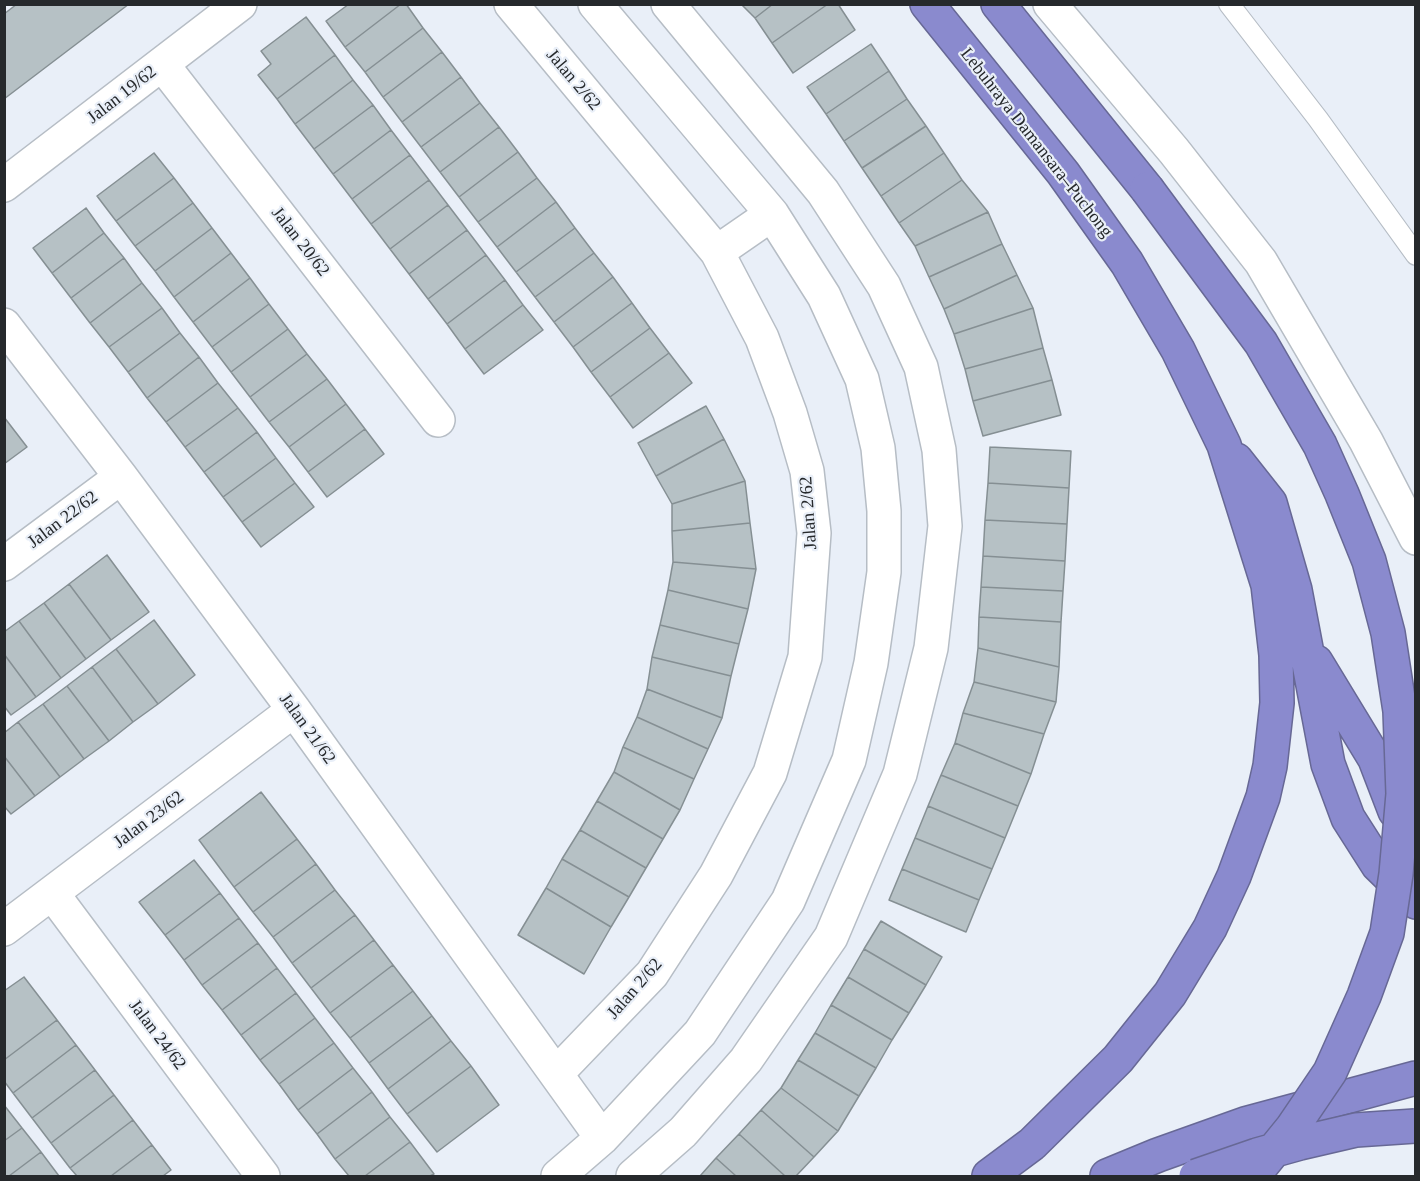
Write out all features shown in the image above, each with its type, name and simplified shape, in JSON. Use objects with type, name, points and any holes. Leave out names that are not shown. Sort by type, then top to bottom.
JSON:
[{"type":"highway","name":"Lebuhraya Damansara–Puchong","points":[[927,4],[1063,173],[1127,263],[1178,350],[1224,445]]},
{"type":"highway","points":[[998,4],[1147,189],[1261,343],[1320,445],[1342,494],[1369,561],[1388,633],[1400,711],[1403,794],[1396,874],[1387,933],[1364,996],[1330,1072],[1292,1128],[1253,1176]]},
{"type":"highway","points":[[1224,445],[1270,503],[1295,590],[1328,764],[1348,818],[1378,865],[1416,902]]},
{"type":"highway","points":[[989,1176],[1032,1144],[1118,1059],[1170,994],[1210,928],[1234,876],[1263,797],[1277,703],[1273,618],[1268,585],[1224,445]]},
{"type":"highway","points":[[1305,643],[1375,759],[1395,811],[1407,827],[1416,833]]},
{"type":"highway","points":[[1107,1176],[1245,1124],[1416,1078]]},
{"type":"highway","points":[[1196,1176],[1257,1155],[1356,1130],[1416,1126]]},
{"type":"street","name":"Jalan 19/62","points":[[4,185],[240,4]]},
{"type":"street","name":"Jalan 2/62","points":[[511,4],[717,252],[762,338],[790,413],[807,471],[814,533],[805,657],[770,773],[716,875],[652,974],[556,1074]]},
{"type":"street","points":[[558,1176],[602,1138],[700,1033],[788,901],[849,760],[872,663],[884,572],[884,511],[878,448],[862,379],[824,296],[772,214],[596,4]]},
{"type":"street","points":[[633,1176],[682,1132],[746,1060],[831,937],[900,774],[931,648],[945,526],[939,450],[921,367],[884,286],[823,192],[668,4]]},
{"type":"street","points":[[1050,4],[1174,152],[1261,262],[1366,441],[1416,538]]},
{"type":"street","name":"Jalan 20/62","points":[[162,64],[438,420]]},
{"type":"street","points":[[717,252],[772,214]]},
{"type":"street","name":"Jalan 21/62","points":[[4,325],[121,477],[294,710],[602,1138]]},
{"type":"street","name":"Jalan 22/62","points":[[4,564],[121,477]]},
{"type":"street","name":"Jalan 23/62","points":[[4,929],[294,710]]},
{"type":"street","points":[[849,760],[900,774]]},
{"type":"street","name":"Jalan 24/62","points":[[52,893],[263,1176]]},
{"type":"lane","points":[[1229,4],[1318,119],[1416,255]]},
{"type":"building","points":[[17,4],[129,4],[4,99],[4,14]]},
{"type":"building","points":[[349,4],[401,4],[345,47],[326,21]]},
{"type":"building","points":[[401,4],[406,4],[423,28],[365,72],[345,47]]},
{"type":"building","points":[[741,4],[773,4],[755,18]]},
{"type":"building","points":[[773,4],[828,4],[772,43],[755,18]]},
{"type":"building","points":[[828,4],[838,4],[855,30],[793,73],[772,43]]},
{"type":"building","points":[[306,17],[335,55],[277,99],[258,75],[271,64],[261,51]]},
{"type":"building","points":[[423,28],[442,52],[383,97],[365,72]]},
{"type":"building","points":[[871,44],[889,71],[826,114],[807,87]]},
{"type":"building","points":[[442,52],[461,77],[402,122],[383,97]]},
{"type":"building","points":[[335,55],[353,80],[295,124],[277,99]]},
{"type":"building","points":[[889,71],[907,99],[844,141],[826,114]]},
{"type":"building","points":[[461,77],[480,103],[421,147],[402,122]]},
{"type":"building","points":[[353,80],[373,105],[314,149],[295,124]]},
{"type":"building","points":[[907,99],[926,126],[862,168],[844,141]]},
{"type":"building","points":[[480,103],[499,127],[440,172],[421,147]]},
{"type":"building","points":[[373,105],[391,130],[333,174],[314,149]]},
{"type":"building","points":[[926,126],[944,153],[881,196],[862,168]]},
{"type":"building","points":[[499,127],[518,152],[459,197],[440,172]]},
{"type":"building","points":[[391,130],[410,155],[352,199],[333,174]]},
{"type":"building","points":[[518,152],[537,178],[478,222],[459,197]]},
{"type":"building","points":[[154,153],[174,178],[116,221],[97,196]]},
{"type":"building","points":[[944,153],[962,180],[899,223],[881,196]]},
{"type":"building","points":[[410,155],[429,180],[371,224],[352,199]]},
{"type":"building","points":[[174,178],[193,203],[135,246],[116,221]]},
{"type":"building","points":[[537,178],[556,202],[497,247],[478,222]]},
{"type":"building","points":[[429,180],[448,205],[390,249],[371,224]]},
{"type":"building","points":[[962,180],[988,212],[915,246],[899,223]]},
{"type":"building","points":[[556,202],[575,228],[516,272],[497,247]]},
{"type":"building","points":[[193,203],[212,228],[155,271],[135,246]]},
{"type":"building","points":[[448,205],[467,230],[409,274],[390,249]]},
{"type":"building","points":[[86,208],[104,233],[52,273],[33,248]]},
{"type":"building","points":[[988,212],[1002,244],[929,277],[915,246]]},
{"type":"building","points":[[212,228],[231,253],[174,297],[155,271]]},
{"type":"building","points":[[575,228],[594,253],[535,297],[516,272]]},
{"type":"building","points":[[467,230],[486,255],[428,299],[409,274]]},
{"type":"building","points":[[104,233],[124,258],[71,298],[52,273]]},
{"type":"building","points":[[1002,244],[1017,275],[944,309],[929,277]]},
{"type":"building","points":[[231,253],[250,278],[193,322],[174,297]]},
{"type":"building","points":[[594,253],[613,277],[554,322],[535,297]]},
{"type":"building","points":[[486,255],[505,280],[447,324],[428,299]]},
{"type":"building","points":[[124,258],[142,283],[90,323],[71,298]]},
{"type":"building","points":[[1017,275],[1033,308],[954,334],[944,309]]},
{"type":"building","points":[[613,277],[632,303],[573,347],[554,322]]},
{"type":"building","points":[[250,278],[269,304],[212,347],[193,322]]},
{"type":"building","points":[[505,280],[523,305],[465,349],[447,324]]},
{"type":"building","points":[[142,283],[162,308],[109,347],[90,323]]},
{"type":"building","points":[[632,303],[650,328],[591,372],[573,347]]},
{"type":"building","points":[[269,304],[288,329],[231,372],[212,347]]},
{"type":"building","points":[[523,305],[543,330],[484,374],[465,349]]},
{"type":"building","points":[[162,308],[180,333],[128,372],[109,347]]},
{"type":"building","points":[[1033,308],[1043,348],[965,369],[954,334]]},
{"type":"building","points":[[650,328],[669,353],[610,397],[591,372]]},
{"type":"building","points":[[288,329],[307,354],[250,397],[231,372]]},
{"type":"building","points":[[180,333],[199,357],[147,398],[128,372]]},
{"type":"building","points":[[1043,348],[1052,380],[973,401],[965,369]]},
{"type":"building","points":[[669,353],[692,383],[633,428],[610,397]]},
{"type":"building","points":[[307,354],[327,379],[269,422],[250,397]]},
{"type":"building","points":[[199,357],[218,383],[166,422],[147,398]]},
{"type":"building","points":[[327,379],[346,404],[289,447],[269,422]]},
{"type":"building","points":[[1052,380],[1061,415],[983,436],[973,401]]},
{"type":"building","points":[[218,383],[238,408],[185,447],[166,422]]},
{"type":"building","points":[[346,404],[365,429],[308,472],[289,447]]},
{"type":"building","points":[[706,406],[724,439],[656,476],[638,443]]},
{"type":"building","points":[[238,408],[257,432],[204,472],[185,447]]},
{"type":"building","points":[[4,417],[27,447],[4,464]]},
{"type":"building","points":[[365,429],[384,454],[327,497],[308,472]]},
{"type":"building","points":[[257,432],[276,458],[223,497],[204,472]]},
{"type":"building","points":[[724,439],[745,481],[672,504],[656,476]]},
{"type":"building","points":[[990,447],[1071,451],[1069,488],[988,483]]},
{"type":"building","points":[[276,458],[295,483],[242,522],[223,497]]},
{"type":"building","points":[[745,481],[750,523],[672,531],[672,504]]},
{"type":"building","points":[[295,483],[314,507],[261,547],[242,522]]},
{"type":"building","points":[[988,483],[1069,488],[1067,524],[985,520]]},
{"type":"building","points":[[985,520],[1067,524],[1065,561],[983,556]]},
{"type":"building","points":[[750,523],[756,569],[673,562],[672,531]]},
{"type":"building","points":[[107,555],[149,612],[111,640],[69,584]]},
{"type":"building","points":[[983,556],[1065,561],[1063,591],[981,587]]},
{"type":"building","points":[[673,562],[756,569],[748,609],[668,590]]},
{"type":"building","points":[[69,584],[111,640],[86,659],[44,603]]},
{"type":"building","points":[[981,587],[1063,591],[1061,622],[979,617]]},
{"type":"building","points":[[668,590],[748,609],[739,644],[660,625]]},
{"type":"building","points":[[44,603],[86,659],[61,678],[19,621]]},
{"type":"building","points":[[979,617],[1061,622],[1059,667],[978,648]]},
{"type":"building","points":[[154,620],[195,675],[158,704],[116,649]]},
{"type":"building","points":[[19,621],[61,678],[36,697],[4,654],[4,632]]},
{"type":"building","points":[[660,625],[739,644],[731,676],[652,657]]},
{"type":"building","points":[[978,648],[1059,667],[1056,702],[974,682]]},
{"type":"building","points":[[116,649],[158,704],[133,722],[92,667]]},
{"type":"building","points":[[4,654],[36,697],[11,715],[4,706]]},
{"type":"building","points":[[652,657],[731,676],[722,718],[647,689]]},
{"type":"building","points":[[92,667],[133,722],[109,741],[67,686]]},
{"type":"building","points":[[974,682],[1056,702],[1044,734],[963,713]]},
{"type":"building","points":[[67,686],[109,741],[84,759],[43,704]]},
{"type":"building","points":[[647,689],[722,718],[708,749],[637,717]]},
{"type":"building","points":[[43,704],[84,759],[60,777],[18,722]]},
{"type":"building","points":[[963,713],[1044,734],[1031,774],[955,743]]},
{"type":"building","points":[[637,717],[708,749],[694,779],[623,747]]},
{"type":"building","points":[[18,722],[60,777],[35,796],[4,756],[4,733]]},
{"type":"building","points":[[955,743],[1031,774],[1018,806],[941,775]]},
{"type":"building","points":[[623,747],[694,779],[680,810],[614,772]]},
{"type":"building","points":[[4,756],[35,796],[11,814],[4,806]]},
{"type":"building","points":[[614,772],[680,810],[663,839],[597,801]]},
{"type":"building","points":[[941,775],[1018,806],[1005,838],[928,806]]},
{"type":"building","points":[[261,792],[297,839],[234,887],[199,840]]},
{"type":"building","points":[[597,801],[663,839],[646,868],[580,830]]},
{"type":"building","points":[[928,806],[1005,838],[992,869],[915,838]]},
{"type":"building","points":[[580,830],[646,868],[629,897],[562,859]]},
{"type":"building","points":[[915,838],[992,869],[979,900],[902,869]]},
{"type":"building","points":[[297,839],[316,864],[253,912],[234,887]]},
{"type":"building","points":[[562,859],[629,897],[611,927],[546,888]]},
{"type":"building","points":[[194,860],[220,893],[165,935],[139,902]]},
{"type":"building","points":[[316,864],[335,890],[273,937],[253,912]]},
{"type":"building","points":[[902,869],[979,900],[966,932],[889,900]]},
{"type":"building","points":[[546,888],[611,927],[584,974],[518,935]]},
{"type":"building","points":[[335,890],[355,915],[292,963],[273,937]]},
{"type":"building","points":[[220,893],[239,918],[184,960],[165,935]]},
{"type":"building","points":[[355,915],[374,940],[311,988],[292,963]]},
{"type":"building","points":[[239,918],[258,943],[202,985],[184,960]]},
{"type":"building","points":[[881,921],[942,957],[926,985],[864,949]]},
{"type":"building","points":[[374,940],[393,965],[330,1013],[311,988]]},
{"type":"building","points":[[258,943],[277,968],[222,1010],[202,985]]},
{"type":"building","points":[[864,949],[926,985],[909,1013],[848,977]]},
{"type":"building","points":[[393,965],[413,991],[350,1038],[330,1013]]},
{"type":"building","points":[[277,968],[296,993],[241,1035],[222,1010]]},
{"type":"building","points":[[24,977],[57,1020],[4,1060],[4,991]]},
{"type":"building","points":[[848,977],[909,1013],[892,1040],[831,1005]]},
{"type":"building","points":[[413,991],[432,1016],[369,1063],[350,1038]]},
{"type":"building","points":[[296,993],[315,1018],[260,1060],[241,1035]]},
{"type":"building","points":[[831,1005],[892,1040],[876,1068],[815,1033]]},
{"type":"building","points":[[432,1016],[451,1041],[388,1089],[369,1063]]},
{"type":"building","points":[[315,1018],[334,1043],[279,1084],[260,1060]]},
{"type":"building","points":[[57,1020],[76,1045],[13,1093],[4,1081],[4,1060]]},
{"type":"building","points":[[815,1033],[876,1068],[859,1096],[798,1060]]},
{"type":"building","points":[[451,1041],[471,1066],[407,1114],[388,1089]]},
{"type":"building","points":[[334,1043],[353,1068],[298,1110],[279,1084]]},
{"type":"building","points":[[76,1045],[95,1070],[32,1118],[13,1093]]},
{"type":"building","points":[[798,1060],[859,1096],[838,1131],[781,1088]]},
{"type":"building","points":[[471,1066],[499,1105],[437,1152],[407,1114]]},
{"type":"building","points":[[353,1068],[372,1092],[317,1134],[298,1110]]},
{"type":"building","points":[[95,1070],[114,1095],[51,1143],[32,1118]]},
{"type":"building","points":[[781,1088],[838,1131],[814,1157],[761,1110]]},
{"type":"building","points":[[372,1092],[390,1117],[335,1159],[317,1134]]},
{"type":"building","points":[[114,1095],[133,1120],[70,1168],[51,1143]]},
{"type":"building","points":[[4,1105],[22,1128],[4,1141]]},
{"type":"building","points":[[761,1110],[814,1157],[796,1176],[785,1176],[739,1134]]},
{"type":"building","points":[[390,1117],[410,1142],[365,1176],[349,1176],[335,1159]]},
{"type":"building","points":[[133,1120],[152,1145],[111,1176],[77,1176],[70,1168]]},
{"type":"building","points":[[22,1128],[41,1152],[9,1176],[4,1176],[4,1141]]},
{"type":"building","points":[[739,1134],[785,1176],[736,1176],[716,1158]]},
{"type":"building","points":[[410,1142],[434,1174],[430,1176],[365,1176]]},
{"type":"building","points":[[152,1145],[171,1170],[163,1176],[111,1176]]},
{"type":"building","points":[[41,1152],[59,1176],[9,1176]]},
{"type":"building","points":[[716,1158],[736,1176],[700,1176]]}]
